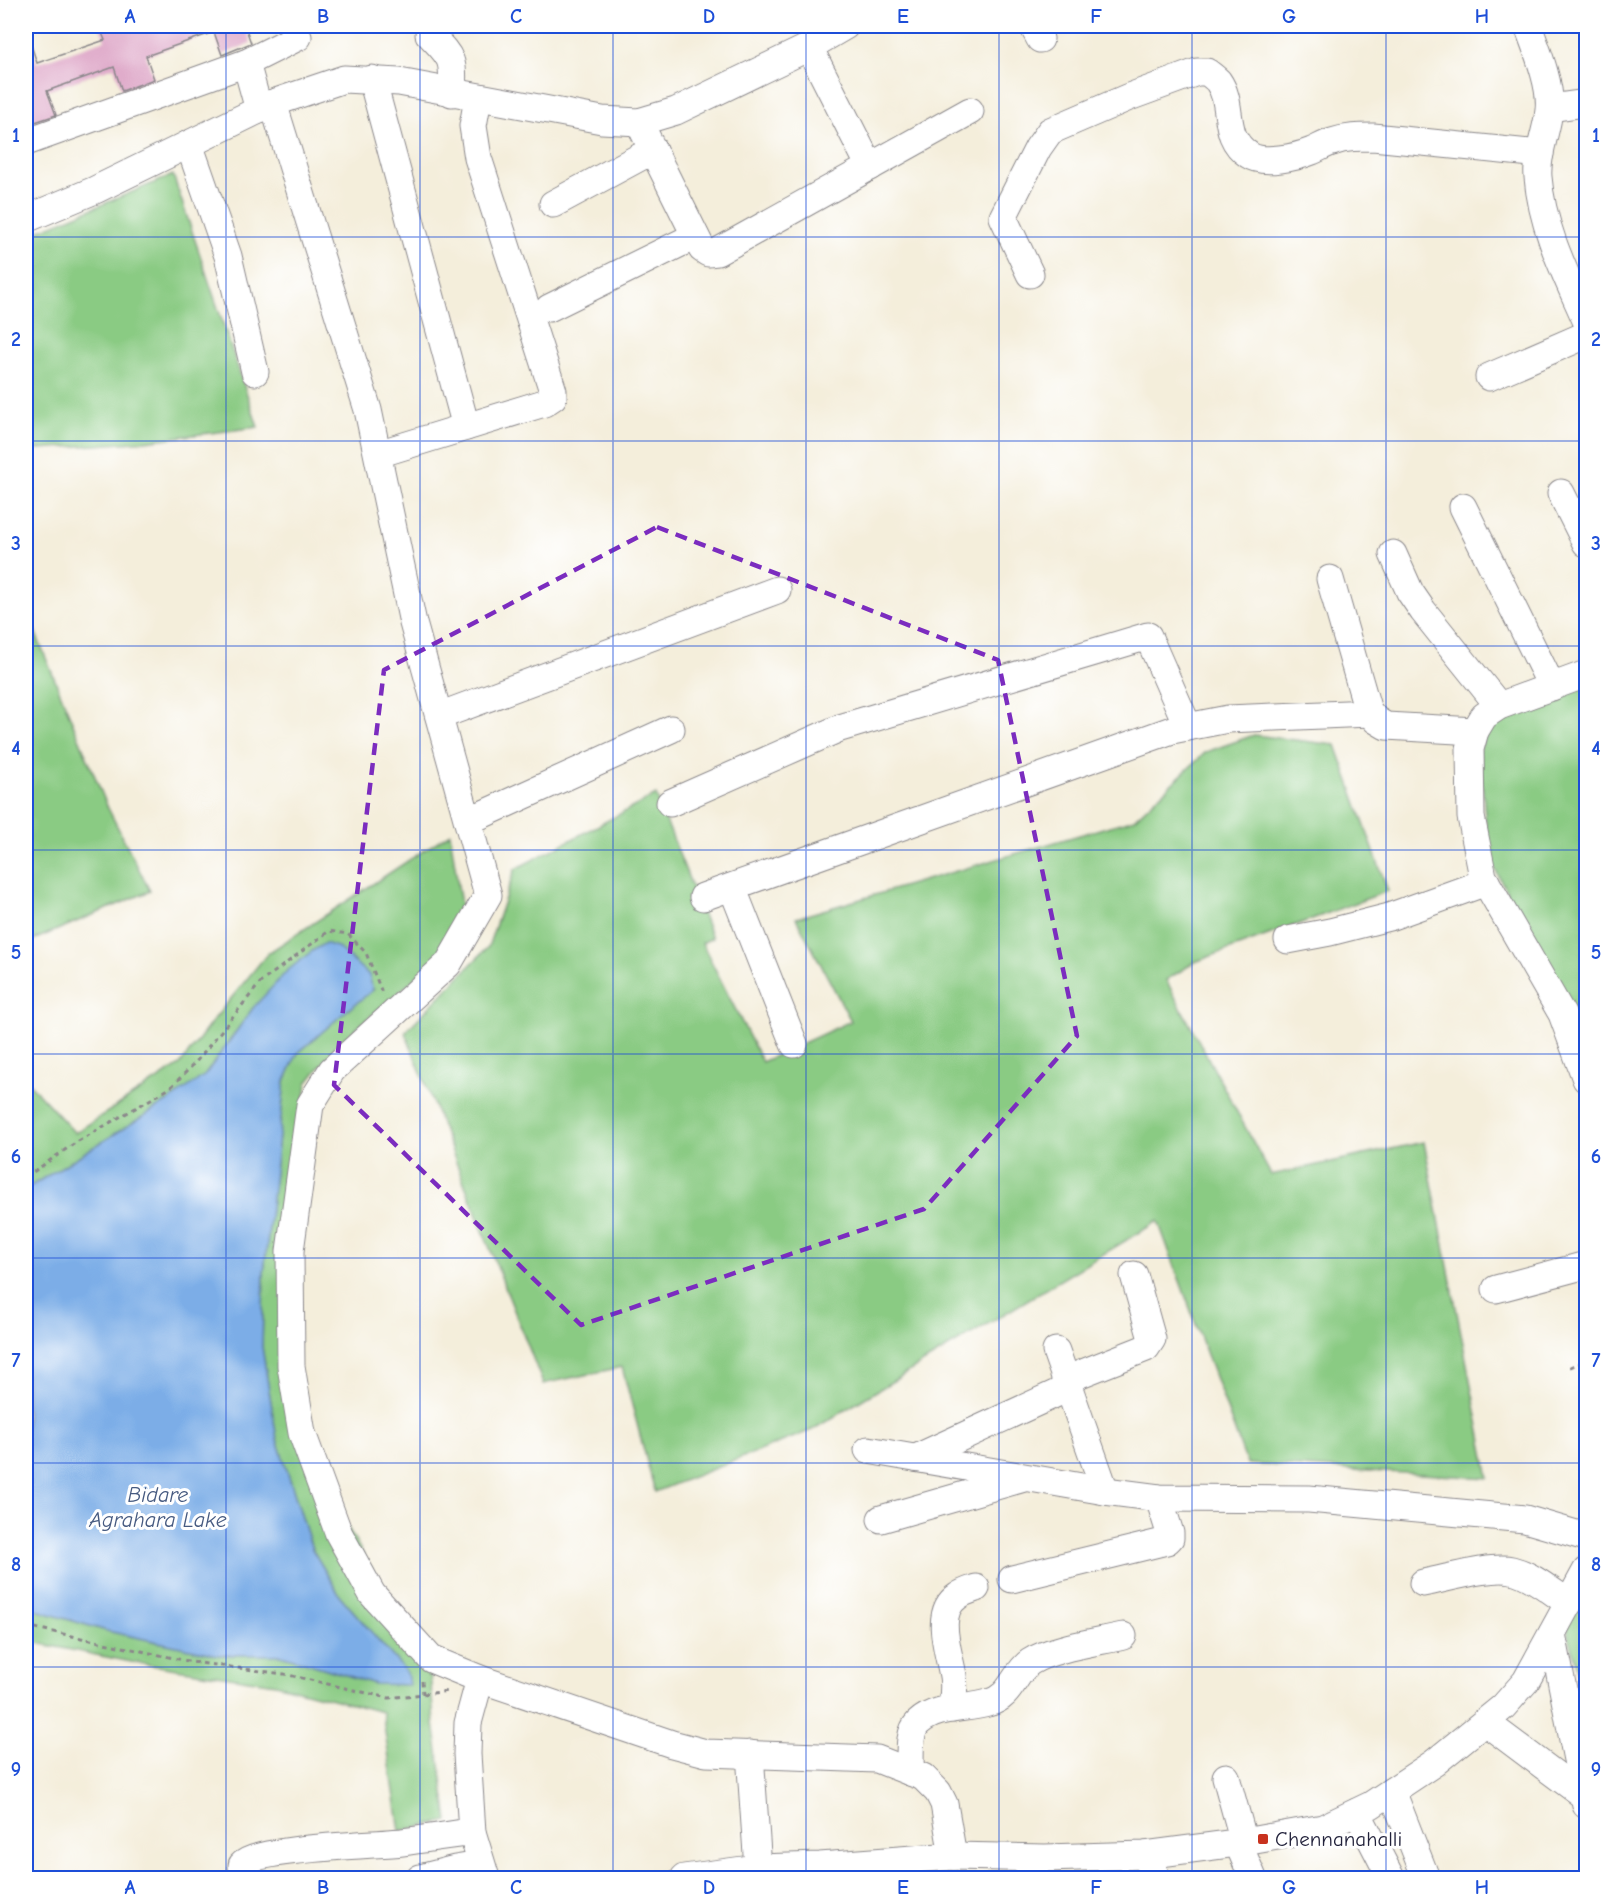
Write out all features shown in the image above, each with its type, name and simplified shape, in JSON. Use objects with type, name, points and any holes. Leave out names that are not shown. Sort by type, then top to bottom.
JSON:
[{"type":"street","points":[[26,142],[246,63],[298,37],[292,26]]},
{"type":"street","points":[[26,219],[95,190],[266,107],[344,79],[372,79],[602,120],[639,122],[676,111],[808,47],[845,26]]},
{"type":"street","points":[[1528,26],[1546,80],[1550,108],[1540,154],[1538,176],[1554,247],[1587,320]]},
{"type":"street","points":[[378,454],[544,403],[553,398],[478,158],[465,95],[449,54],[429,34]]},
{"type":"street","points":[[808,47],[870,167]]},
{"type":"street","points":[[246,63],[266,107],[368,410],[413,623],[488,895],[448,964],[332,1070],[310,1106],[290,1251],[291,1366],[302,1432],[339,1534],[372,1594],[431,1659],[480,1679],[672,1744],[706,1753],[878,1759],[922,1778],[938,1792],[944,1804],[941,1864]]},
{"type":"street","points":[[1030,274],[1004,217],[1038,148],[1050,131],[1129,97],[1197,72],[1208,72],[1218,81],[1224,95],[1232,136],[1242,151],[1252,158],[1273,160],[1311,152],[1329,142],[1351,137],[1373,136],[1540,154]]},
{"type":"street","points":[[372,79],[466,427]]},
{"type":"street","points":[[1550,108],[1587,103]]},
{"type":"street","points":[[639,122],[695,236],[702,249],[708,254],[717,252],[970,111]]},
{"type":"street","points":[[189,144],[228,256],[255,372]]},
{"type":"street","points":[[553,204],[653,150]]},
{"type":"street","points":[[549,308],[695,236]]},
{"type":"street","points":[[1489,377],[1587,335]]},
{"type":"street","points":[[1561,493],[1587,543]]},
{"type":"street","points":[[1463,507],[1552,687]]},
{"type":"street","points":[[1393,554],[1410,592],[1423,611],[1499,706]]},
{"type":"street","points":[[1330,579],[1370,713],[1386,726],[1475,731]]},
{"type":"street","points":[[439,716],[777,590]]},
{"type":"street","points":[[670,803],[840,728],[1148,636],[1188,727]]},
{"type":"street","points":[[1587,674],[1499,706],[1484,716],[1475,731],[1470,749],[1471,817],[1483,876],[1562,1014],[1587,1079]]},
{"type":"street","points":[[702,897],[1161,734],[1228,719],[1370,713]]},
{"type":"street","points":[[468,822],[671,729]]},
{"type":"street","points":[[1288,940],[1389,917],[1486,882]]},
{"type":"street","points":[[732,887],[794,1044]]},
{"type":"street","points":[[1496,1289],[1587,1265]]},
{"type":"street","points":[[916,1458],[1066,1384],[1146,1348],[1152,1339],[1134,1275]]},
{"type":"street","points":[[1056,1351],[1105,1491]]},
{"type":"street","points":[[868,1450],[1158,1498],[1309,1499],[1525,1519],[1587,1537]]},
{"type":"street","points":[[881,1519],[1030,1476]]},
{"type":"street","points":[[1012,1579],[1167,1541],[1170,1533],[1158,1498]]},
{"type":"street","points":[[1423,1582],[1492,1570],[1511,1570],[1523,1574],[1569,1603]]},
{"type":"street","points":[[684,1878],[758,1868],[820,1866],[861,1870],[941,1864],[1045,1868],[1151,1867],[1241,1843],[1323,1828],[1357,1812],[1434,1763],[1503,1707],[1526,1681],[1587,1571]]},
{"type":"street","points":[[952,1709],[954,1678],[948,1654],[945,1616],[950,1603],[958,1596],[976,1588]]},
{"type":"street","points":[[1552,1634],[1582,1756],[1585,1793]]},
{"type":"street","points":[[910,1772],[912,1732],[918,1723],[937,1712],[989,1703],[1002,1697],[1028,1663],[1045,1654],[1123,1636]]},
{"type":"street","points":[[420,1878],[455,1869],[483,1872],[472,1832],[468,1723],[480,1679]]},
{"type":"street","points":[[1485,1722],[1585,1793]]},
{"type":"street","points":[[750,1754],[758,1868]]},
{"type":"street","points":[[1226,1776],[1241,1843],[1252,1878]]},
{"type":"street","points":[[1392,1791],[1426,1878]]},
{"type":"street","points":[[1357,1812],[1392,1878]]},
{"type":"street","points":[[243,1878],[242,1865],[246,1860],[256,1857],[308,1849],[403,1842],[472,1832]]},
{"type":"path","points":[[1570,1367],[1587,1361]]},
{"type":"path","points":[[26,1626],[192,1662],[284,1674],[389,1698],[423,1694]]},
{"type":"highlighted area","points":[[657,527],[998,660],[1077,1036],[924,1209],[581,1325],[334,1085],[384,670]]},
{"type":"green space","points":[[173,175],[258,427],[137,442],[26,450],[26,236]]},
{"type":"green space","points":[[26,610],[108,808],[150,891],[26,943]]},
{"type":"green space","points":[[1586,683],[1586,1058],[1537,952],[1489,857],[1479,751],[1490,721]]},
{"type":"green space","points":[[1254,735],[1336,745],[1388,891],[1195,962],[1166,980],[1271,1175],[1424,1142],[1489,1478],[1247,1464],[1158,1221],[812,1430],[655,1492],[622,1367],[543,1384],[405,1032],[488,947],[515,869],[656,795],[712,938],[702,943],[762,1062],[851,1021],[796,918],[1134,819],[1206,752]]},
{"type":"green space","points":[[450,833],[461,905],[433,963],[338,1044],[307,1083],[282,1259],[295,1435],[430,1672],[434,1723],[448,1821],[400,1831],[382,1712],[275,1684],[131,1662],[26,1641],[26,1607],[107,1631],[218,1655],[281,1655],[375,1684],[407,1673],[340,1596],[312,1549],[277,1439],[262,1347],[264,1272],[285,1081],[297,1054],[373,990],[253,1008],[205,1075],[173,1098],[26,1189],[26,1080],[75,1133],[180,1065],[268,953]]},
{"type":"green space","points":[[1586,1584],[1586,1699],[1566,1625]]},
{"type":"water","name":"Bidare Agrahara Lake","points":[[325,943],[337,947],[369,975],[373,990],[297,1054],[285,1081],[264,1272],[262,1347],[277,1439],[312,1549],[340,1596],[407,1673],[409,1685],[375,1684],[281,1655],[218,1655],[107,1631],[26,1607],[26,1189],[173,1098],[205,1075],[253,1008],[287,971]]},
{"type":"building","points":[[99,26],[245,26],[251,43],[222,55],[214,32],[146,56],[154,79],[122,91],[114,67],[47,91],[56,115],[26,125],[26,36],[28,36],[37,63],[105,40]]},
{"type":"place","name":"Chennanahalli","points":[[1263,1839]]}]
